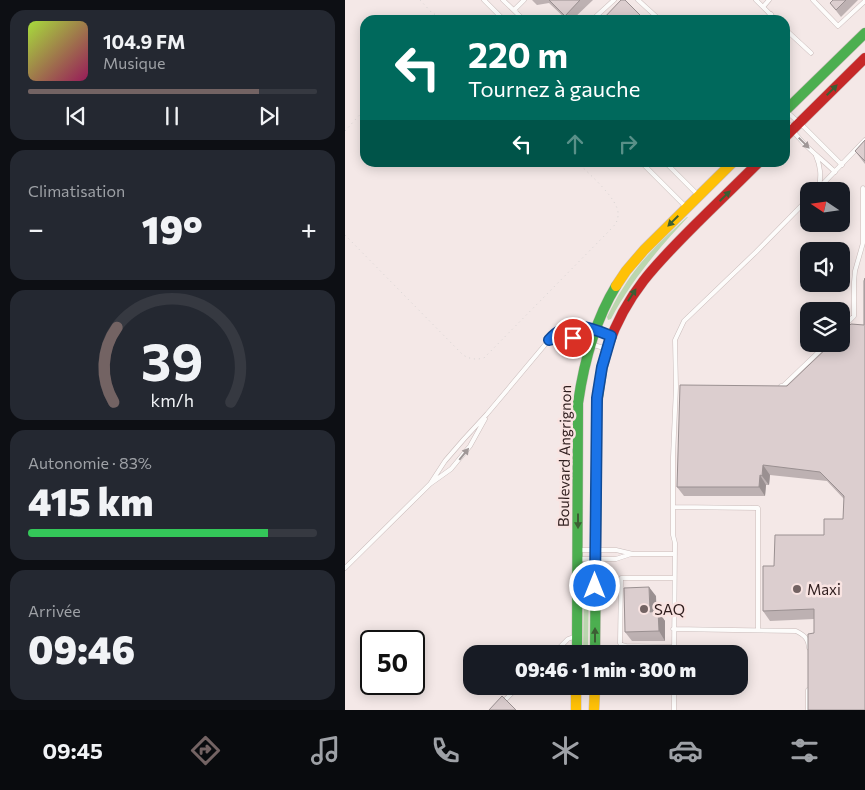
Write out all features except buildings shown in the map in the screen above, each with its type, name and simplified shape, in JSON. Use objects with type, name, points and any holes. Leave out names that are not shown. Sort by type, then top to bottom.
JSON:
[{"type":"main road","points":[[790,106],[865,32]]},
{"type":"main road","points":[[792,129],[865,58]]},
{"type":"main road","name":"Boulevard Angrignon","points":[[577,645],[578,403],[589,343],[613,292],[627,270],[644,250],[728,167]]},
{"type":"main road","points":[[595,645],[597,398],[600,376],[611,336],[625,306],[650,271],[754,167]]},
{"type":"main road","points":[[576,695],[576,710]]},
{"type":"main road","points":[[594,710],[595,695]]},
{"type":"lane","points":[[484,0],[499,15]]},
{"type":"lane","points":[[503,0],[518,15]]},
{"type":"lane","points":[[514,10],[524,0]]},
{"type":"lane","points":[[598,15],[614,0]]},
{"type":"lane","points":[[638,0],[654,15]]},
{"type":"lane","points":[[756,0],[771,14]]},
{"type":"lane","points":[[763,7],[769,0]]},
{"type":"lane","points":[[813,0],[839,26],[865,1]]},
{"type":"lane","points":[[790,34],[811,53]]},
{"type":"lane","points":[[792,129],[797,137],[835,172]]},
{"type":"lane","points":[[792,129],[842,165]]},
{"type":"lane","points":[[825,182],[865,140]]},
{"type":"lane","points":[[816,156],[821,172],[819,182]]},
{"type":"lane","points":[[646,167],[686,208]]},
{"type":"lane","points":[[670,167],[699,196]]},
{"type":"lane","points":[[850,320],[854,316],[853,282],[863,243],[863,188]]},
{"type":"lane","points":[[673,645],[675,340],[684,321],[800,207]]},
{"type":"lane","points":[[430,484],[445,461],[554,334],[563,329],[580,326],[611,336]]},
{"type":"lane","points":[[549,340],[566,337],[607,349]]},
{"type":"lane","points":[[774,386],[783,386],[819,352]]},
{"type":"lane","points":[[676,387],[686,387]]},
{"type":"lane","points":[[345,568],[430,484],[451,469],[470,446],[487,414]]},
{"type":"lane","points":[[673,507],[759,508],[758,630]]},
{"type":"lane","points":[[577,554],[595,554],[616,550],[633,554],[675,554]]},
{"type":"lane","points":[[577,554],[595,554],[616,558],[633,554]]},
{"type":"lane","points":[[622,645],[620,643],[621,578],[674,578]]},
{"type":"lane","points":[[673,629],[796,631],[807,638],[809,653]]},
{"type":"lane","points":[[562,645],[568,639],[577,635]]},
{"type":"lane","points":[[808,682],[808,710]]},
{"type":"lane","points":[[500,704],[510,695]]},
{"type":"lane","points":[[674,695],[674,710]]},
{"type":"path","points":[[419,0],[433,14],[438,15]]},
{"type":"path","points":[[345,131],[360,114]]},
{"type":"path","points":[[345,235],[463,355],[469,359],[483,358],[617,221],[619,213],[612,198],[582,167]]},
{"type":"green space","points":[[687,217],[646,266],[627,292],[611,319],[608,320],[607,317],[614,303],[635,270]]},
{"type":"green space","points":[[589,569],[588,645],[583,645],[584,570]]},
{"type":"traffic: fast","points":[[790,106],[865,33]]},
{"type":"traffic: fast","points":[[577,645],[578,403],[583,372],[591,343],[608,300],[616,286]]},
{"type":"traffic: fast","points":[[595,645],[597,404],[602,369],[608,346]]},
{"type":"traffic: slow","points":[[616,286],[644,250],[728,167]]},
{"type":"traffic: slow","points":[[576,695],[576,710]]},
{"type":"traffic: slow","points":[[594,710],[595,695]]},
{"type":"traffic: jam","points":[[790,132],[865,58]]},
{"type":"traffic: jam","points":[[608,346],[615,327],[633,295],[655,267],[754,167]]},
{"type":"place","name":"Maxi","points":[[797,589]]},
{"type":"place","name":"SAQ","points":[[644,609]]},
{"type":"route","points":[[573,338],[562,337],[549,340],[558,331],[573,326],[585,327],[611,336],[604,357],[597,398],[595,586]]}]
